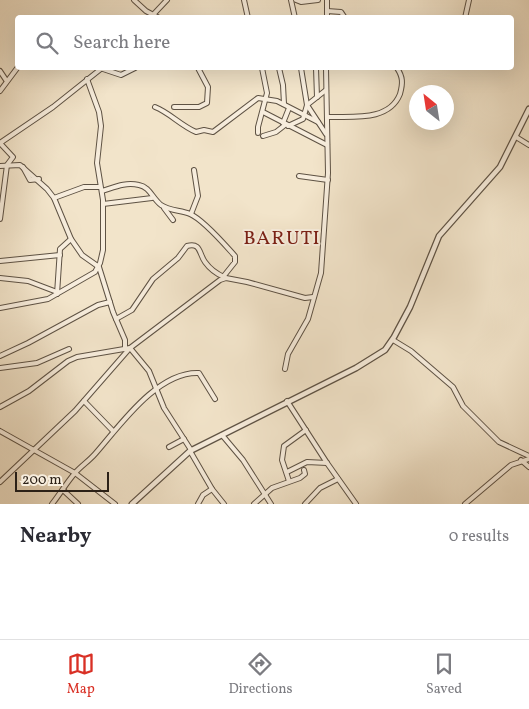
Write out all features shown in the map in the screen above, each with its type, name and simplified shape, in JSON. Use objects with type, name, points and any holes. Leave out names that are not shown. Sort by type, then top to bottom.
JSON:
[{"type":"street","points":[[134,0],[140,8],[150,15]]},
{"type":"street","points":[[152,15],[166,0]]},
{"type":"street","points":[[244,0],[247,15]]},
{"type":"street","points":[[291,0],[294,15]]},
{"type":"street","points":[[296,0],[301,2],[318,0]]},
{"type":"street","points":[[326,0],[327,15]]},
{"type":"street","points":[[466,15],[469,0]]},
{"type":"street","points":[[327,11],[341,12],[343,15]]},
{"type":"street","points":[[0,90],[6,80],[16,70]]},
{"type":"street","points":[[98,70],[53,107],[0,143],[22,166],[39,179],[54,198],[71,239],[82,255],[99,267],[116,319],[128,348],[149,371],[164,408],[191,450],[212,489],[224,504]]},
{"type":"street","points":[[107,70],[121,75],[132,70]]},
{"type":"street","points":[[174,107],[200,107],[206,104],[208,87],[199,70]]},
{"type":"street","points":[[258,133],[266,98],[262,70]]},
{"type":"street","points":[[280,70],[284,85],[284,104]]},
{"type":"street","points":[[301,70],[307,105],[304,117]]},
{"type":"street","points":[[316,70],[317,97]]},
{"type":"street","points":[[286,369],[288,354],[308,320],[321,272],[328,180],[326,70]]},
{"type":"street","points":[[327,117],[356,117],[389,111],[399,95],[403,81],[398,70]]},
{"type":"street","points":[[0,71],[6,80]]},
{"type":"street","points":[[0,308],[36,302],[95,272],[99,267],[103,250],[103,204],[97,163],[101,121],[87,79]]},
{"type":"street","points":[[307,105],[326,90]]},
{"type":"street","points":[[154,107],[167,112],[196,132],[204,130],[210,132],[254,99],[266,98],[284,104],[304,117],[318,122]]},
{"type":"street","points":[[307,105],[327,135]]},
{"type":"street","points":[[285,125],[289,108]]},
{"type":"street","points":[[133,504],[191,450],[356,368],[379,354],[393,340],[410,307],[439,236],[500,166],[529,109]]},
{"type":"street","points":[[263,112],[327,145]]},
{"type":"street","points":[[263,136],[276,132],[285,125],[304,117]]},
{"type":"street","points":[[516,137],[529,145]]},
{"type":"street","points":[[0,219],[7,165],[13,157]]},
{"type":"street","points":[[0,166],[22,166]]},
{"type":"street","points":[[191,214],[198,196],[194,170]]},
{"type":"street","points":[[299,176],[328,180]]},
{"type":"street","points":[[54,198],[84,187],[101,189],[124,184],[135,184],[147,188],[152,198],[163,206],[173,220]]},
{"type":"street","points":[[103,204],[152,198]]},
{"type":"street","points":[[0,482],[84,401],[128,348],[224,278],[235,262],[235,256],[209,228],[191,214],[163,206]]},
{"type":"street","points":[[57,293],[60,254],[62,247],[71,239]]},
{"type":"street","points":[[116,319],[132,310],[156,275],[178,258],[186,246],[193,245],[198,247],[205,262],[224,278],[305,298],[313,297]]},
{"type":"street","points":[[0,261],[60,254]]},
{"type":"street","points":[[0,278],[28,281],[57,293]]},
{"type":"street","points":[[0,356],[28,344],[98,305],[110,302]]},
{"type":"street","points":[[393,340],[411,350],[453,387],[463,406],[495,439],[508,448],[529,458]]},
{"type":"street","points":[[0,407],[29,391],[68,361],[128,348]]},
{"type":"street","points":[[0,368],[37,363],[68,349]]},
{"type":"street","points":[[52,504],[75,473],[90,460],[113,431],[156,389],[188,373],[198,373],[201,374],[215,399]]},
{"type":"street","points":[[84,401],[113,431]]},
{"type":"street","points":[[288,402],[356,504]]},
{"type":"street","points":[[289,481],[282,460],[284,446],[306,430]]},
{"type":"street","points":[[0,431],[34,448],[75,473],[115,504]]},
{"type":"street","points":[[222,435],[265,492],[271,504]]},
{"type":"street","points":[[169,447],[184,439]]},
{"type":"street","points":[[465,504],[511,464],[529,458]]},
{"type":"street","points":[[521,460],[529,467]]},
{"type":"street","points":[[287,472],[307,462],[327,463]]},
{"type":"street","points":[[254,504],[265,492],[289,481],[301,478],[305,474],[304,470]]},
{"type":"street","points":[[305,504],[320,488],[338,479]]},
{"type":"street","points":[[198,504],[204,495],[212,489]]},
{"type":"street","points":[[63,490],[78,504]]},
{"type":"district","name":"BARUTI","points":[[282,239]]}]
